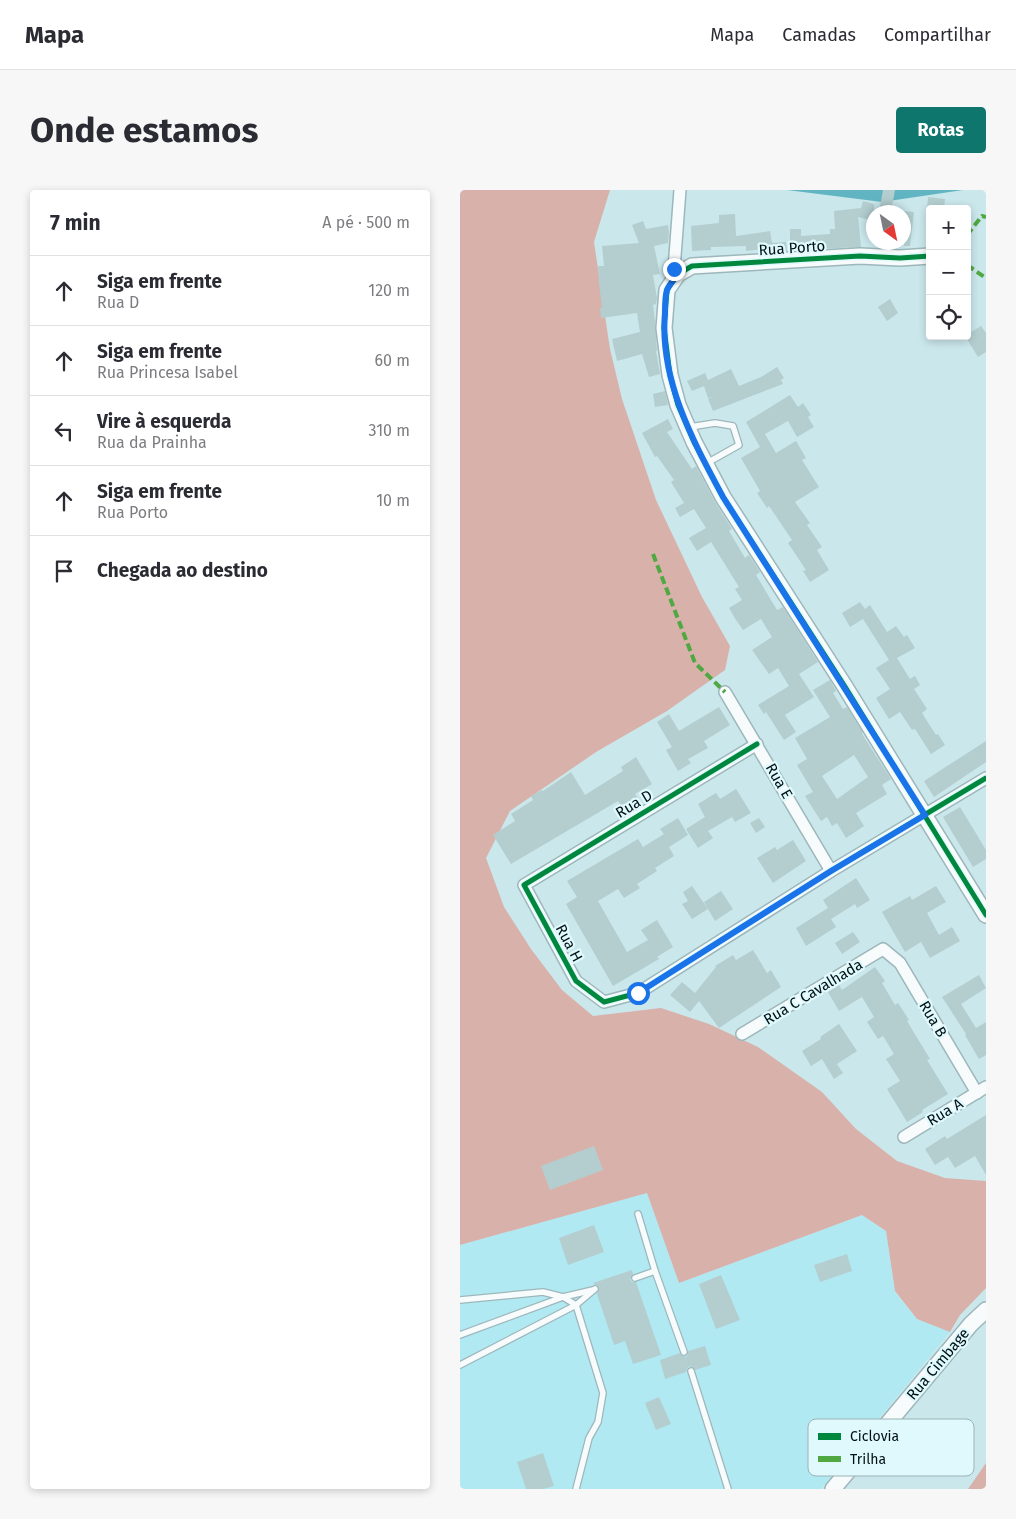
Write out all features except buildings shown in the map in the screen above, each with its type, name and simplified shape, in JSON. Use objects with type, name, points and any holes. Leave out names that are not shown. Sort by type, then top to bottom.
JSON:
[{"type":"street","points":[[680,190],[674,269],[678,274],[667,290],[664,328],[670,375],[678,405],[723,497],[925,815],[986,915]]},
{"type":"street","name":"Rua Porto","points":[[678,274],[692,266],[860,256],[900,258],[926,256]]},
{"type":"street","name":"Rua E","points":[[725,692],[831,871]]},
{"type":"street","name":"Rua D","points":[[524,885],[757,744]]},
{"type":"street","points":[[831,871],[986,778]]},
{"type":"street","name":"Rua H","points":[[524,885],[576,981],[604,1002],[638,993],[831,871]]},
{"type":"street","name":"Rua C Cavalhada","points":[[742,1034],[883,950]]},
{"type":"street","name":"Rua B","points":[[883,950],[900,963],[982,1090]]},
{"type":"street","name":"Rua A","points":[[904,1137],[982,1090]]},
{"type":"street","name":"Rua Cimbage","points":[[892,1419],[971,1324],[986,1310]]},
{"type":"street","name":"Rua Cimbage","points":[[833,1489],[844,1476]]},
{"type":"lane","points":[[688,428],[716,423],[733,426],[740,445],[706,464]]},
{"type":"lane","points":[[638,1214],[655,1271],[684,1352]]},
{"type":"lane","points":[[635,1278],[655,1271]]},
{"type":"lane","points":[[460,1335],[563,1296],[596,1289],[576,1305],[460,1365]]},
{"type":"lane","points":[[460,1300],[543,1292],[563,1296],[576,1305],[603,1393],[598,1422],[589,1438],[576,1489]]},
{"type":"lane","points":[[691,1371],[728,1489]]},
{"type":"shaded area","points":[[460,190],[610,190],[594,242],[610,349],[622,399],[656,500],[702,597],[730,646],[725,670],[667,711],[596,752],[510,811],[486,858],[504,907],[531,949],[562,990],[593,1016],[661,1008],[709,1024],[758,1047],[822,1092],[856,1129],[897,1161],[945,1178],[986,1181],[986,1288],[960,1315],[950,1332],[917,1319],[895,1291],[886,1231],[862,1215],[679,1283],[647,1193],[460,1245]]},
{"type":"shaded area","points":[[787,190],[963,190],[882,202]]},
{"type":"shaded area","points":[[647,1193],[679,1283],[862,1215],[886,1231],[895,1292],[917,1319],[950,1332],[879,1419],[808,1419],[808,1476],[832,1476],[821,1489],[460,1489],[460,1245]]},
{"type":"shaded area","points":[[986,1463],[986,1489],[968,1489]]},
{"type":"marked path","points":[[971,230],[982,216],[986,217]]},
{"type":"marked path","points":[[971,268],[986,278]]},
{"type":"marked path","points":[[653,554],[695,663],[725,692]]},
{"type":"cycle path","points":[[926,256],[900,258],[860,256],[692,266],[678,274],[667,290],[664,328],[670,375],[678,405],[694,442],[723,497],[844,685],[986,915]]},
{"type":"cycle path","points":[[757,744],[524,885],[576,981],[604,1002],[638,993],[831,871],[986,778]]},
{"type":"route","points":[[638,993],[831,871],[925,815],[826,656],[723,497],[694,442],[678,405],[670,375],[664,328],[667,290],[678,274],[674,269]]}]
